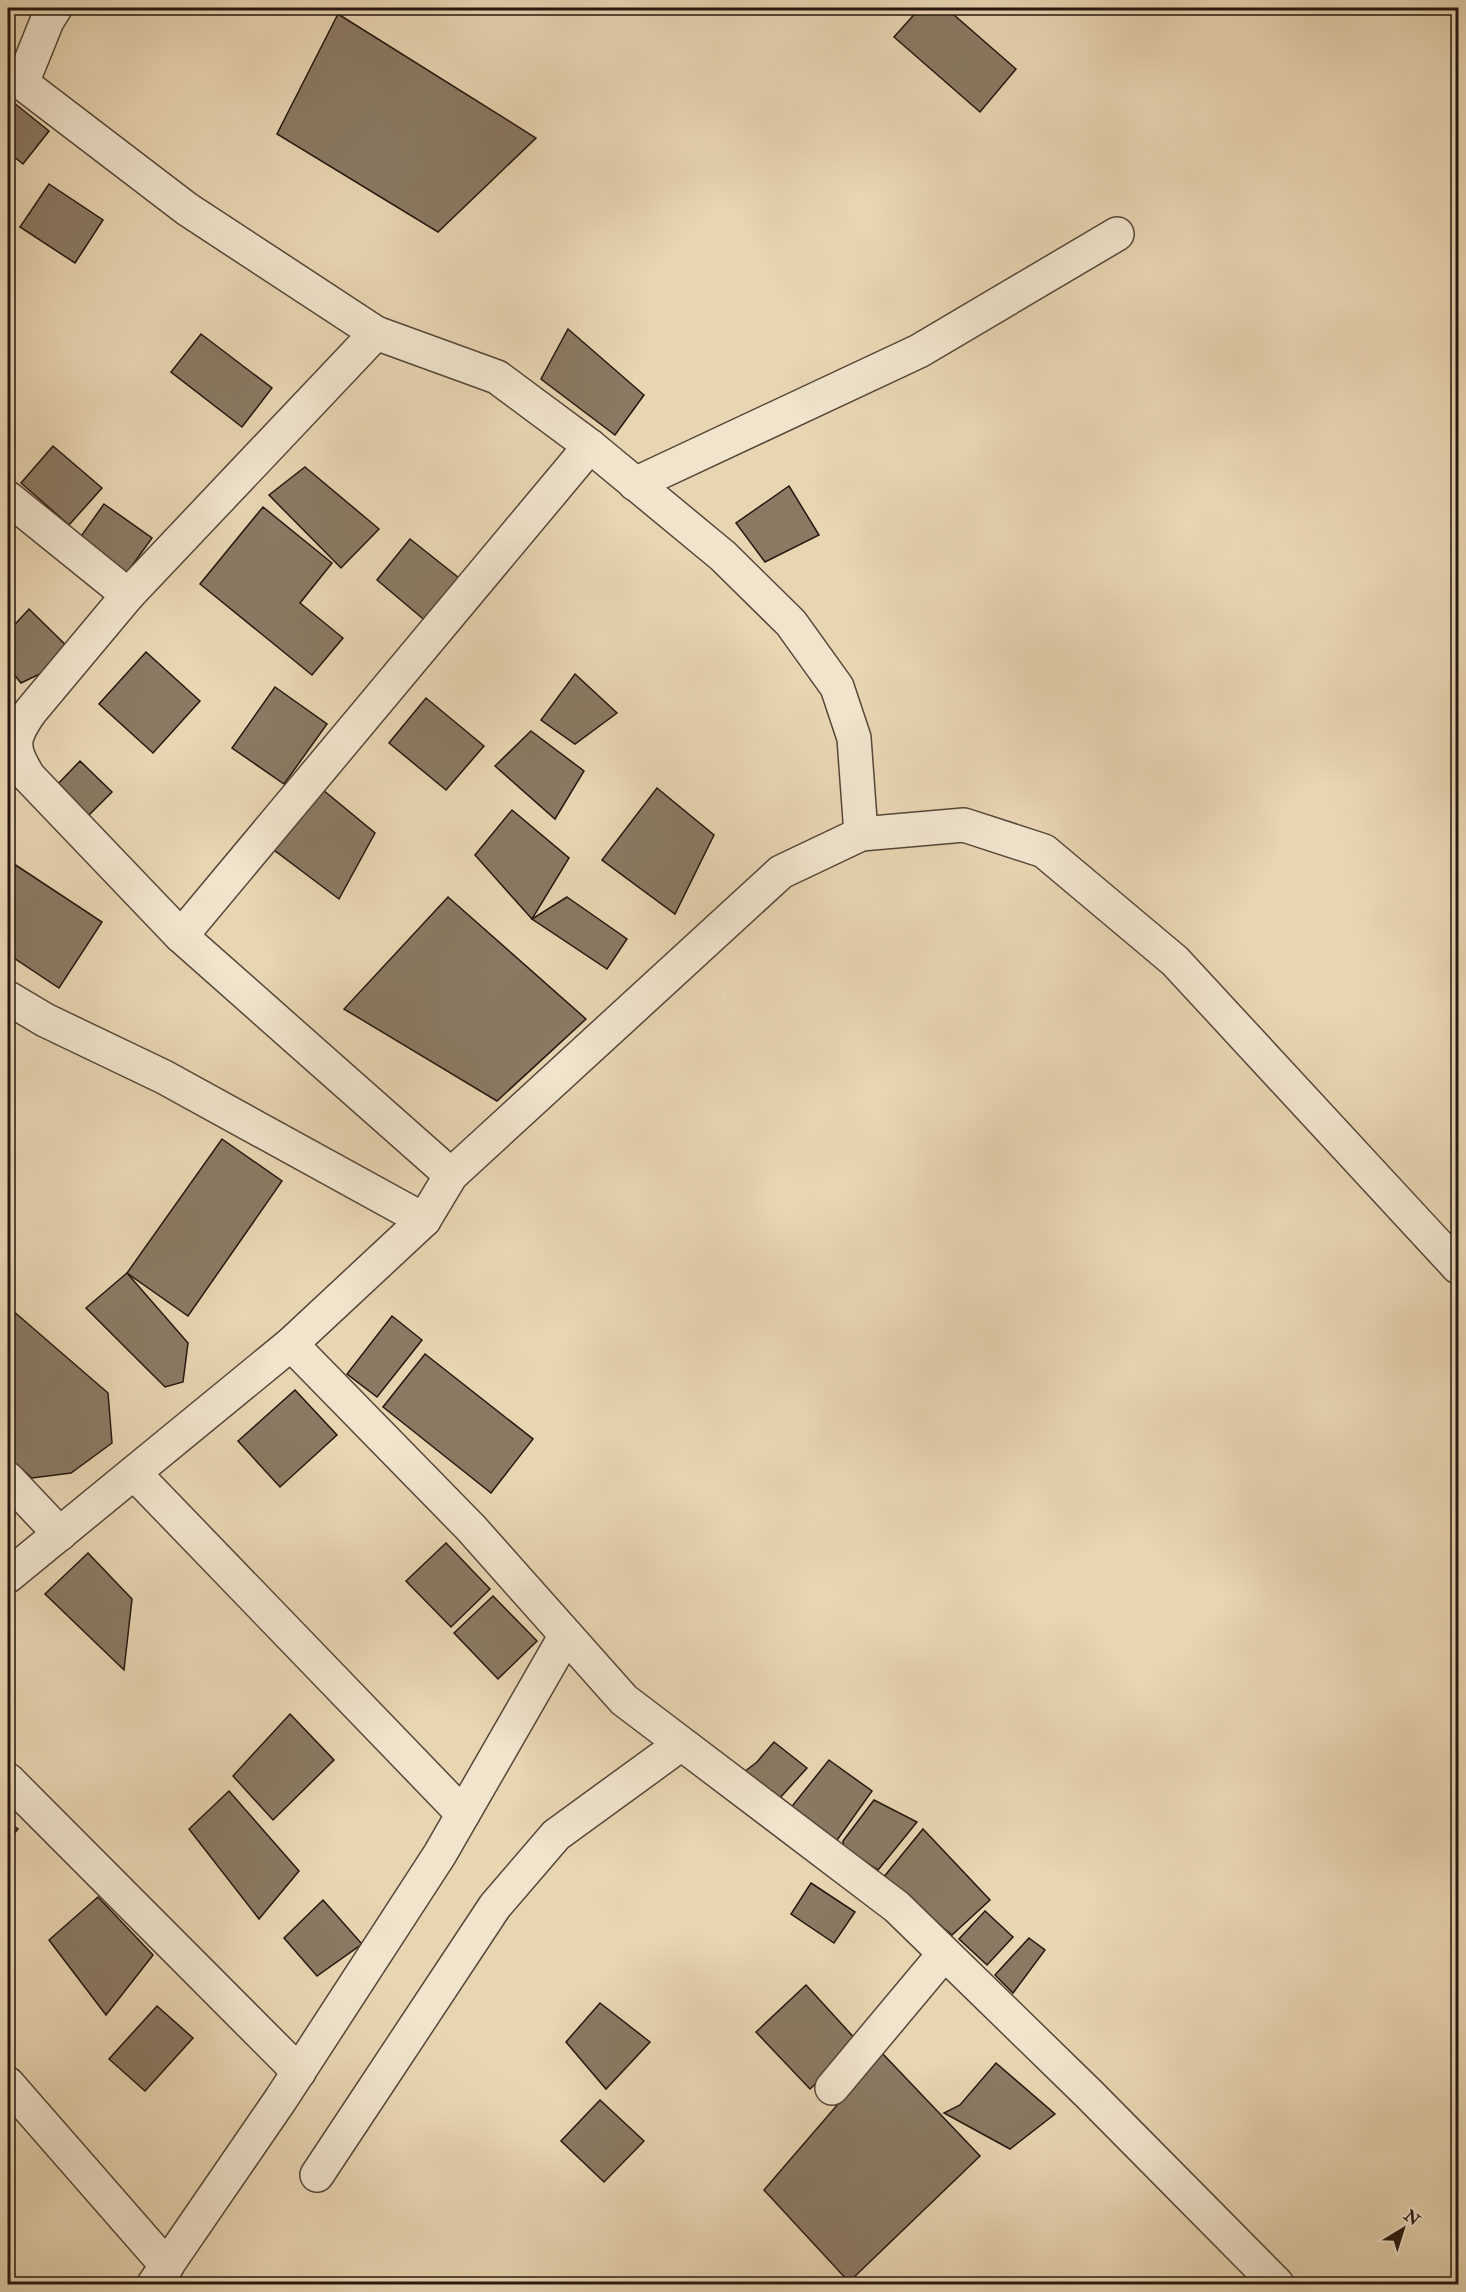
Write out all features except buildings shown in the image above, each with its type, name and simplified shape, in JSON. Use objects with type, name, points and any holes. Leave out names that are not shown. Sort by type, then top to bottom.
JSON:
[{"type":"street","points":[[42,12],[15,81],[187,208],[376,333],[497,377],[590,447],[723,556],[791,623],[837,687],[854,738],[861,834]]},
{"type":"street","points":[[635,484],[919,351],[1117,234]]},
{"type":"street","points":[[376,333],[128,595],[31,711],[18,730],[14,743],[18,759],[29,777],[181,936],[451,1175]]},
{"type":"street","points":[[181,936],[590,447]]},
{"type":"street","points":[[8,498],[128,595]]},
{"type":"street","points":[[8,1576],[291,1344],[424,1220],[451,1175],[781,873],[861,834],[964,825],[1044,851],[1175,961],[1458,1267]]},
{"type":"street","points":[[8,998],[45,1020],[164,1077],[424,1220]]},
{"type":"street","points":[[291,1344],[471,1528],[624,1700],[897,1907],[1089,2094],[1277,2284]]},
{"type":"street","points":[[134,1473],[463,1815]]},
{"type":"street","points":[[8,1479],[60,1534]]},
{"type":"street","points":[[8,2084],[160,2275],[299,2072],[440,1854],[566,1635]]},
{"type":"street","points":[[317,2175],[495,1906],[556,1835],[681,1744]]},
{"type":"street","points":[[8,1780],[299,2072]]},
{"type":"street","points":[[832,2088],[945,1954]]}]
